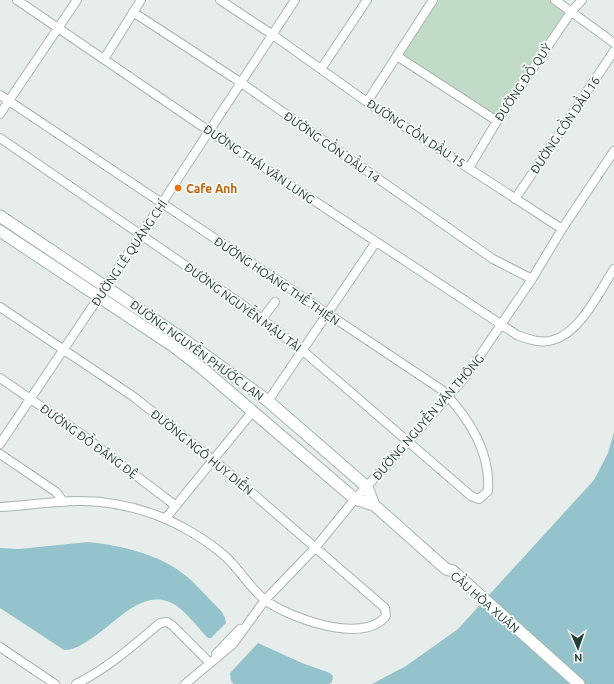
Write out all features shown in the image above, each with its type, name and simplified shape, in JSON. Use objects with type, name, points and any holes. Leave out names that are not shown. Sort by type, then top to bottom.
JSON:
[{"type":"main road","name":"ĐƯỜNG NGUYỄN PHƯỚC LAN","points":[[0,216],[186,341],[268,401],[367,487],[374,505]]},
{"type":"main road","name":"ĐƯỜNG NGUYỄN PHƯỚC LAN","points":[[0,231],[173,346],[253,411],[356,499],[374,505],[446,569]]},
{"type":"main road","name":"CẦU HÒA XUÂN","points":[[446,569],[449,575],[571,684]]},
{"type":"main road","name":"CẦU HÒA XUÂN","points":[[446,569],[453,572],[579,684]]},
{"type":"street","name":"ĐƯỜNG THÁI VĂN LUNG","points":[[17,0],[209,131],[501,326],[517,335],[532,341],[552,341],[568,334],[580,322],[614,270]]},
{"type":"street","points":[[0,114],[77,0]]},
{"type":"street","points":[[104,59],[141,0]]},
{"type":"street","name":"ĐƯỜNG CỒN DẦU 15","points":[[220,0],[273,35],[367,102],[562,229]]},
{"type":"street","name":"ĐƯỜNG LÊ QUẢNG CHÍ","points":[[0,444],[142,234],[295,0]]},
{"type":"street","points":[[321,69],[366,0]]},
{"type":"street","points":[[367,102],[433,0]]},
{"type":"street","points":[[555,0],[614,43]]},
{"type":"street","name":"ĐƯỜNG ĐỖ QUỲ","points":[[469,168],[497,121],[571,12],[582,0]]},
{"type":"street","name":"ĐƯỜNG CỒN DẦU 14","points":[[133,12],[240,82],[493,259],[532,280]]},
{"type":"street","name":"ĐƯỜNG CỒN DẦU 16","points":[[515,199],[614,51]]},
{"type":"street","points":[[397,56],[497,121]]},
{"type":"street","name":"ĐƯỜNG HOÀNG THẾ THIỆN","points":[[0,95],[442,390],[467,421],[480,443],[486,462],[489,480],[488,491],[479,499],[471,496]]},
{"type":"street","name":"ĐƯỜNG NGUYỄN MẬU TÀI","points":[[0,138],[142,234],[262,319],[302,350],[471,496]]},
{"type":"street","name":"ĐƯỜNG NGUYỄN VĂN THÔNG","points":[[185,684],[223,654],[265,600],[315,548],[356,499],[448,396],[480,357],[532,280],[562,229],[614,151]]},
{"type":"street","points":[[268,401],[376,242]]},
{"type":"street","points":[[262,319],[275,302]]},
{"type":"street","name":"ĐƯỜNG NGÔ HUY DIỄN","points":[[0,307],[134,397],[213,460],[385,608],[386,616],[378,624],[357,628],[340,627],[308,622],[265,600]]},
{"type":"street","name":"ĐƯỜNG ĐỖ ĐĂNG ĐỆ","points":[[0,378],[80,433],[176,506]]},
{"type":"street","points":[[165,519],[253,411]]},
{"type":"street","points":[[0,454],[56,492],[63,502]]},
{"type":"street","points":[[0,507],[63,502],[100,502],[118,504],[138,509],[165,519],[194,534],[226,557],[265,600]]},
{"type":"street","points":[[76,684],[120,657],[160,623],[167,622],[173,626],[210,663]]},
{"type":"street","points":[[0,647],[55,684]]},
{"type":"green space","points":[[433,0],[555,0],[571,12],[497,121],[397,56]]},
{"type":"water","points":[[614,432],[614,684],[372,684],[406,666],[458,629],[594,480],[608,453]]},
{"type":"water","points":[[88,542],[130,549],[157,558],[169,564],[196,585],[222,612],[226,623],[211,638],[208,638],[178,607],[167,601],[155,600],[144,602],[134,607],[84,643],[73,649],[64,650],[0,608],[0,548],[19,549]]},
{"type":"water","points":[[258,643],[302,663],[330,673],[333,676],[332,682],[329,684],[234,684],[231,681],[230,673]]},
{"type":"place","name":"Cafe Anh","points":[[178,188]]}]
